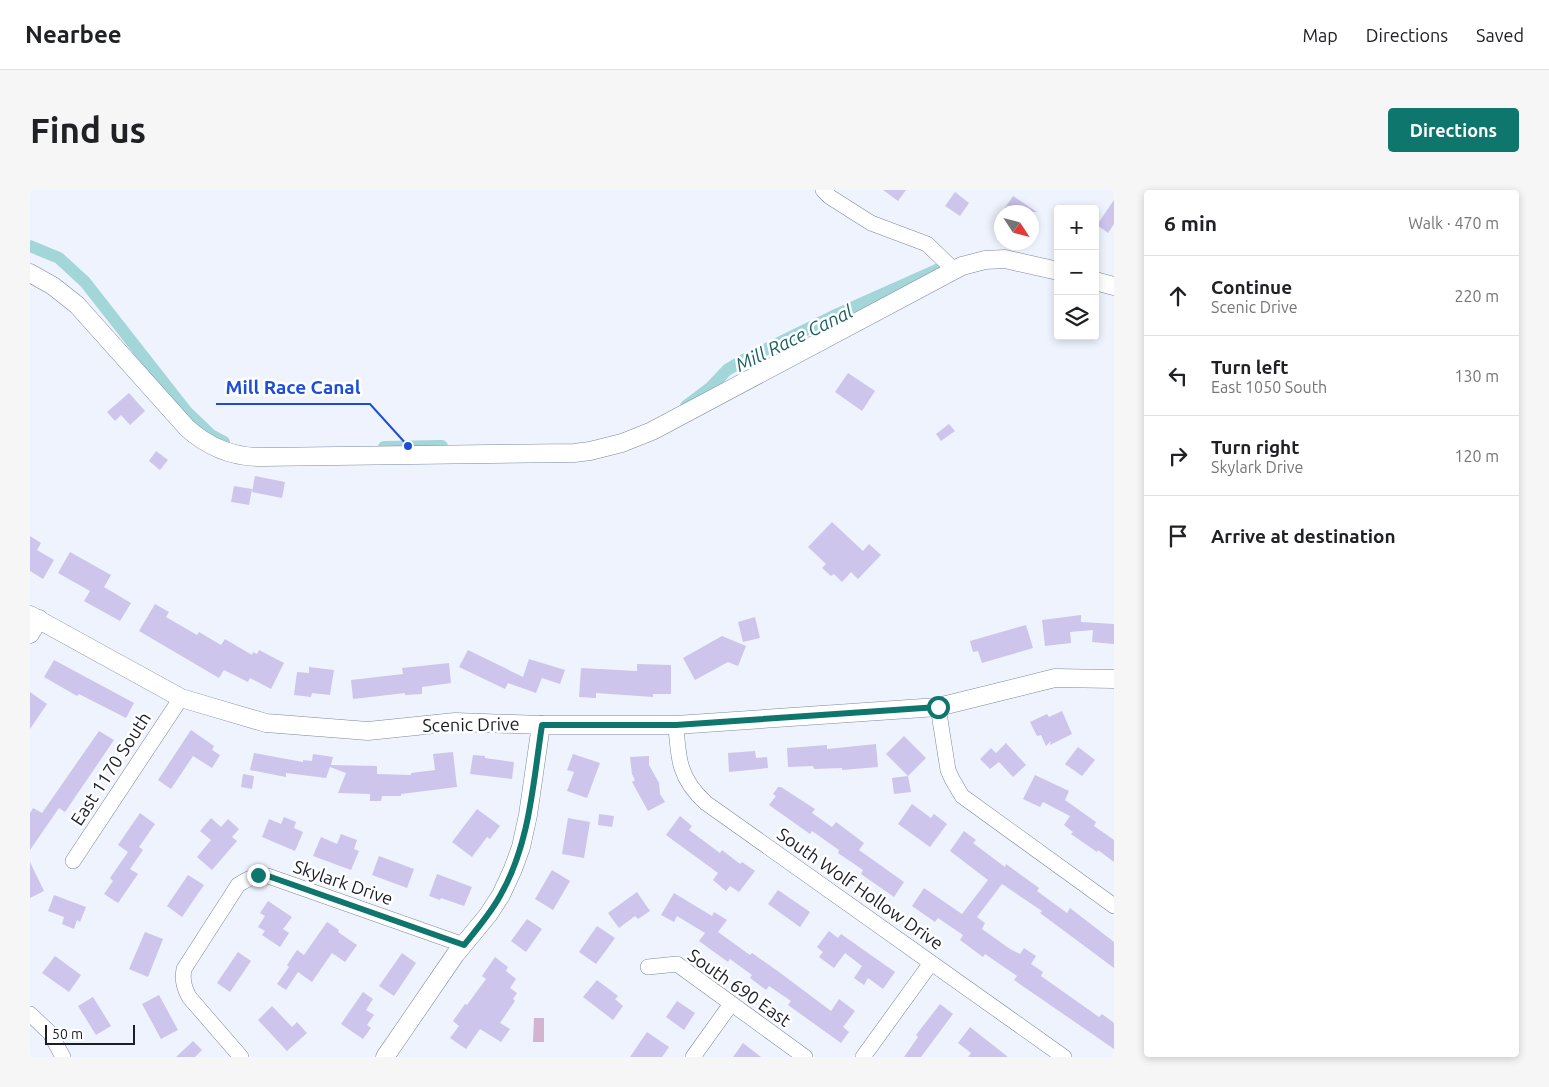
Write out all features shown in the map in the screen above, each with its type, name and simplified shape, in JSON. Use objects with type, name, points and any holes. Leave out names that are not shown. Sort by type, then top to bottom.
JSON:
[{"type":"street","points":[[823,190],[830,197],[871,223],[927,244],[954,270]]},
{"type":"street","points":[[30,273],[53,286],[77,305],[197,437],[208,445],[227,453],[261,458],[541,455],[590,451],[622,443],[652,430],[962,266],[1000,258],[1016,260],[1054,270]]},
{"type":"street","points":[[1099,282],[1114,286]]},
{"type":"street","name":"Scenic Drive","points":[[33,623],[181,698],[266,723],[368,731],[455,722],[542,725],[676,725],[938,707],[1055,678],[1114,679]]},
{"type":"street","name":"East 1170 South","points":[[73,861],[181,698]]},
{"type":"street","points":[[938,707],[948,770],[962,796],[1114,906]]},
{"type":"street","points":[[385,1057],[464,945],[488,915],[514,869],[528,815],[542,725]]},
{"type":"street","name":"South Wolf Hollow Drive","points":[[676,725],[679,762],[687,780],[698,796],[1064,1057]]},
{"type":"street","name":"Skylark Drive","points":[[241,1057],[189,997],[184,988],[182,978],[184,969],[238,885],[249,878],[258,875],[268,876],[464,945]]},
{"type":"street","points":[[863,1057],[931,963]]},
{"type":"street","name":"South 690 East","points":[[648,967],[677,964],[805,1057]]},
{"type":"street","points":[[693,1057],[731,1004]]},
{"type":"street","points":[[30,1014],[50,1033],[63,1057]]},
{"type":"shaded area","points":[[534,1018],[544,1018],[544,1042],[533,1042]]},
{"type":"building","points":[[883,190],[906,190],[898,201]]},
{"type":"building","points":[[955,192],[969,203],[960,216],[945,206]]},
{"type":"building","points":[[1013,196],[1026,205],[1007,205]]},
{"type":"building","points":[[1114,200],[1114,224],[1108,233],[1099,226],[1099,222]]},
{"type":"building","points":[[848,373],[875,391],[862,411],[835,392]]},
{"type":"building","points":[[129,393],[145,411],[130,425],[121,415],[115,421],[107,412]]},
{"type":"building","points":[[949,424],[955,431],[941,441],[936,434]]},
{"type":"building","points":[[156,451],[168,460],[160,470],[149,461]]},
{"type":"building","points":[[255,476],[285,482],[282,498],[252,492]]},
{"type":"building","points":[[234,486],[252,489],[249,505],[231,502]]},
{"type":"building","points":[[832,522],[863,551],[869,544],[881,555],[858,579],[851,572],[842,582],[834,574],[831,576],[822,568],[826,564],[808,547]]},
{"type":"building","points":[[30,536],[41,543],[37,550],[54,560],[43,579],[30,571]]},
{"type":"building","points":[[70,552],[111,575],[104,587],[131,603],[120,621],[84,601],[90,591],[58,573]]},
{"type":"building","points":[[155,604],[169,612],[166,617],[197,635],[199,632],[221,645],[225,639],[252,655],[253,652],[257,654],[259,650],[284,663],[271,689],[250,678],[248,682],[224,670],[219,678],[139,631]]},
{"type":"building","points":[[1081,615],[1081,622],[1114,624],[1114,644],[1092,642],[1093,630],[1070,632],[1071,643],[1045,646],[1042,620]]},
{"type":"building","points":[[755,617],[760,638],[743,642],[738,622]]},
{"type":"building","points":[[1026,625],[1033,648],[982,663],[978,651],[973,652],[970,641]]},
{"type":"building","points":[[722,636],[746,646],[738,666],[728,662],[695,680],[683,658]]},
{"type":"building","points":[[468,650],[523,677],[529,659],[565,670],[560,684],[542,678],[536,693],[508,683],[505,689],[459,667]]},
{"type":"building","points":[[54,660],[134,703],[126,718],[79,694],[77,696],[44,677]]},
{"type":"building","points":[[449,663],[451,683],[422,687],[422,694],[405,695],[405,693],[353,699],[351,680],[403,674],[402,668]]},
{"type":"building","points":[[637,664],[671,665],[671,694],[653,694],[653,697],[596,693],[596,698],[579,697],[581,668],[637,671]]},
{"type":"building","points":[[309,667],[334,670],[330,695],[312,693],[311,697],[294,695],[297,672],[309,673]]},
{"type":"building","points":[[30,692],[47,704],[30,729]]},
{"type":"building","points":[[1062,711],[1072,734],[1050,745],[1051,741],[1046,746],[1041,735],[1037,736],[1030,722],[1047,714],[1049,717]]},
{"type":"building","points":[[191,730],[214,746],[212,750],[220,755],[212,768],[193,756],[171,789],[158,780]]},
{"type":"building","points":[[99,731],[114,740],[65,812],[59,808],[30,850],[30,813],[33,808],[42,813]]},
{"type":"building","points":[[904,736],[926,758],[908,776],[886,754]]},
{"type":"building","points":[[1006,743],[1026,765],[1013,777],[999,762],[990,769],[980,759],[991,748],[996,753]]},
{"type":"building","points":[[876,744],[878,767],[842,770],[842,768],[814,769],[813,766],[788,767],[787,748],[827,745],[827,749]]},
{"type":"building","points":[[1078,747],[1095,760],[1082,776],[1065,764]]},
{"type":"building","points":[[755,751],[756,758],[767,757],[768,768],[729,772],[728,753]]},
{"type":"building","points":[[453,752],[457,787],[401,794],[401,796],[382,796],[381,801],[370,801],[370,794],[338,793],[346,773],[330,767],[326,778],[286,773],[286,777],[250,770],[254,753],[303,762],[303,760],[312,761],[313,754],[333,757],[331,765],[377,766],[377,774],[411,775],[411,773],[435,770],[433,754]]},
{"type":"building","points":[[573,754],[600,763],[587,798],[567,791],[574,772],[567,770]]},
{"type":"building","points":[[473,755],[514,762],[512,779],[470,774]]},
{"type":"building","points":[[649,756],[649,765],[659,783],[660,794],[665,802],[648,811],[632,782],[635,780],[632,774],[630,757]]},
{"type":"building","points":[[243,774],[254,776],[252,789],[241,787]]},
{"type":"building","points":[[1035,775],[1069,791],[1065,800],[1096,822],[1094,826],[1114,840],[1114,862],[1071,834],[1073,832],[1064,825],[1070,816],[1043,802],[1040,807],[1023,799]]},
{"type":"building","points":[[908,776],[911,792],[894,794],[892,778]]},
{"type":"building","points":[[778,787],[781,787],[815,809],[812,813],[832,827],[836,822],[864,843],[859,850],[904,882],[894,897],[861,874],[863,870],[838,853],[839,850],[812,831],[810,834],[769,805],[776,796],[773,794]]},
{"type":"building","points":[[912,804],[931,818],[934,814],[947,824],[930,847],[898,824]]},
{"type":"building","points":[[477,809],[500,826],[490,839],[487,837],[472,857],[452,842]]},
{"type":"building","points":[[140,813],[155,824],[139,847],[143,850],[130,869],[138,874],[118,903],[104,894],[113,881],[110,878],[128,852],[118,845]]},
{"type":"building","points":[[599,814],[614,816],[612,827],[598,825]]},
{"type":"building","points":[[680,816],[692,826],[689,830],[720,853],[722,850],[740,864],[742,862],[755,871],[739,892],[730,886],[726,891],[713,880],[718,873],[666,835]]},
{"type":"building","points":[[284,817],[296,822],[294,828],[303,832],[295,851],[262,837],[269,819],[281,824]]},
{"type":"building","points":[[211,818],[221,827],[228,819],[239,829],[232,837],[237,841],[212,870],[197,857],[211,840],[200,831]]},
{"type":"building","points":[[568,818],[590,822],[584,858],[562,854]]},
{"type":"building","points":[[964,831],[976,840],[973,843],[1005,867],[1006,864],[1039,888],[1037,891],[1067,913],[1070,908],[1114,942],[1114,968],[1040,913],[1042,911],[1002,884],[977,917],[985,923],[982,929],[1010,949],[1020,954],[1024,948],[1036,956],[1031,964],[1043,972],[1041,976],[1099,1017],[1102,1014],[1114,1023],[1114,1049],[1014,980],[1017,976],[985,954],[983,957],[960,940],[963,935],[938,918],[935,922],[912,906],[924,888],[962,914],[988,880],[950,851]]},
{"type":"building","points":[[341,834],[357,840],[354,849],[359,851],[351,870],[313,856],[321,837],[337,844]]},
{"type":"building","points":[[379,856],[414,869],[407,888],[372,875]]},
{"type":"building","points":[[30,862],[44,891],[30,898]]},
{"type":"building","points":[[552,870],[570,881],[553,910],[535,899]]},
{"type":"building","points":[[437,874],[472,887],[464,906],[429,896]]},
{"type":"building","points":[[188,875],[204,885],[182,917],[167,906]]},
{"type":"building","points":[[778,890],[810,912],[800,927],[768,904]]},
{"type":"building","points":[[637,892],[650,911],[638,919],[635,916],[619,928],[608,913]]},
{"type":"building","points":[[674,893],[712,916],[714,912],[727,920],[718,932],[750,955],[752,953],[831,1011],[839,999],[855,1011],[843,1027],[849,1032],[841,1043],[788,1005],[791,1001],[769,986],[766,990],[750,978],[752,975],[730,959],[728,962],[699,941],[705,933],[677,916],[674,922],[661,915]]},
{"type":"building","points":[[54,895],[86,907],[80,922],[77,920],[74,929],[62,924],[64,917],[48,911]]},
{"type":"building","points":[[268,901],[292,917],[283,929],[289,933],[280,947],[262,935],[265,931],[258,927],[265,916],[260,913]]},
{"type":"building","points":[[527,919],[542,929],[526,952],[511,941]]},
{"type":"building","points":[[327,922],[357,945],[345,962],[332,953],[312,982],[298,972],[286,990],[277,984],[289,967],[287,965],[297,950],[304,955]]},
{"type":"building","points":[[597,926],[615,938],[596,964],[579,952]]},
{"type":"building","points":[[829,931],[838,938],[841,934],[895,972],[883,989],[868,978],[864,985],[854,978],[862,966],[845,953],[834,968],[819,957],[823,952],[817,947]]},
{"type":"building","points":[[145,932],[163,939],[148,977],[129,969]]},
{"type":"building","points":[[238,952],[251,961],[230,992],[217,983]]},
{"type":"building","points":[[402,953],[416,963],[394,996],[379,986]]},
{"type":"building","points":[[55,956],[81,975],[69,992],[42,973]]},
{"type":"building","points":[[495,957],[508,967],[506,971],[516,979],[510,988],[517,993],[513,999],[515,1001],[500,1023],[510,1029],[501,1042],[480,1029],[466,1049],[450,1038],[459,1026],[453,1021],[486,979],[482,976]]},
{"type":"building","points":[[597,980],[618,996],[615,999],[623,1006],[613,1020],[583,997]]},
{"type":"building","points":[[363,992],[373,999],[366,1010],[374,1015],[367,1025],[371,1028],[363,1039],[341,1024]]},
{"type":"building","points":[[159,995],[178,1030],[161,1039],[142,1004]]},
{"type":"building","points":[[93,997],[111,1026],[96,1035],[78,1006]]},
{"type":"building","points":[[677,1001],[695,1013],[684,1030],[666,1017]]},
{"type":"building","points":[[940,1004],[953,1014],[921,1057],[904,1057],[918,1037],[916,1035]]},
{"type":"building","points":[[272,1006],[292,1027],[297,1022],[307,1033],[287,1051],[258,1020]]},
{"type":"building","points":[[970,1027],[1008,1057],[968,1057],[971,1053],[958,1043]]},
{"type":"building","points":[[647,1032],[669,1047],[662,1057],[630,1057]]},
{"type":"building","points":[[193,1041],[202,1050],[195,1057],[176,1057]]},
{"type":"building","points":[[743,1043],[761,1057],[733,1057]]},
{"type":"waterway","name":"Mill Race Canal","points":[[30,246],[59,258],[85,282],[186,411],[211,435],[224,442]]},
{"type":"waterway","name":"Mill Race Canal","points":[[686,406],[710,388],[727,370],[742,361],[838,314],[939,269]]},
{"type":"waterway","name":"Mill Race Canal","points":[[384,447],[442,446]]},
{"type":"place","name":"Mill Race Canal","points":[[408,446]]},
{"type":"route","points":[[258,875],[268,876],[464,945],[488,915],[514,869],[528,815],[542,725],[676,725],[938,707]]}]
